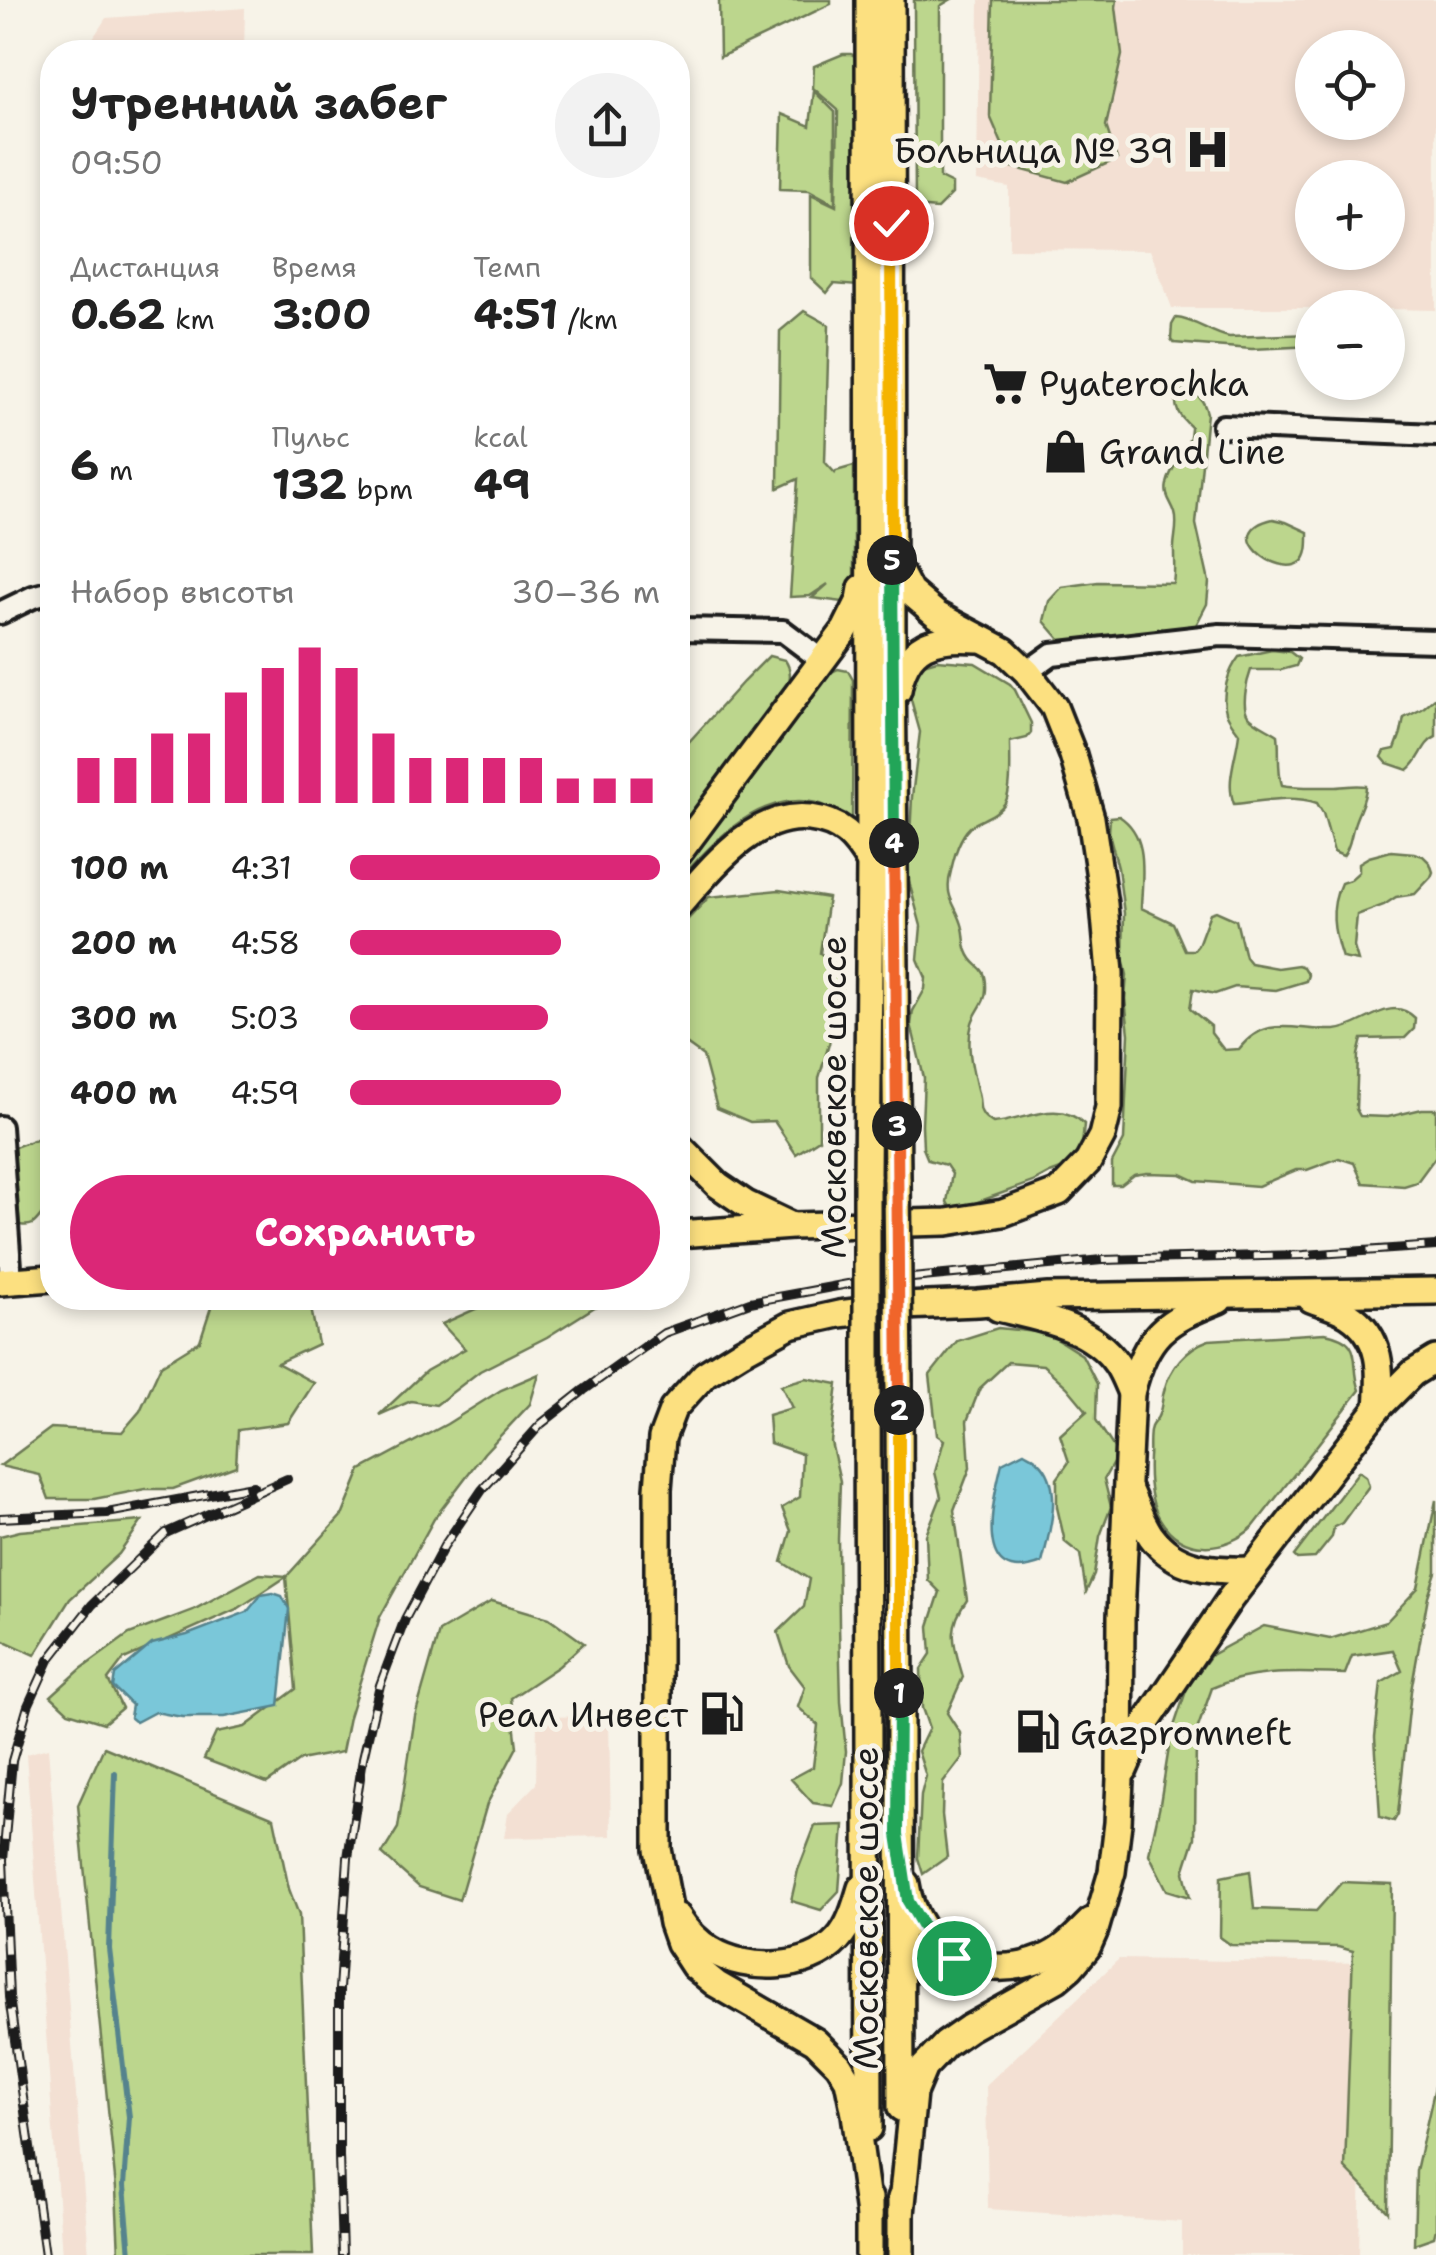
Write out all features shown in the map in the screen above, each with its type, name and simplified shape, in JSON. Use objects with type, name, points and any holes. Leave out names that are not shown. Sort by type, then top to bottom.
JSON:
[{"type":"main road","name":"Московское шоссе","points":[[869,0],[880,558],[892,719],[898,1180],[901,2255]]},
{"type":"main road","name":"Московское шоссе","points":[[869,2255],[870,863],[891,0]]},
{"type":"main road","points":[[690,838],[846,630],[880,558],[936,616],[1005,651],[1054,707],[1073,755],[1093,835],[1110,973],[1108,1107],[1102,1136],[1088,1162],[1059,1192],[1003,1213],[947,1222],[690,1233]]},
{"type":"main road","points":[[892,719],[900,674],[912,654],[930,643],[952,637],[983,639]]},
{"type":"main road","points":[[690,893],[719,860],[748,836],[778,821],[798,817],[838,826],[856,840],[870,863]]},
{"type":"main road","points":[[690,1157],[718,1185],[746,1204],[792,1226]]},
{"type":"main road","points":[[5,1281],[40,1279]]},
{"type":"main road","points":[[869,2215],[856,2114],[848,2080],[839,2065],[815,2041],[716,1984],[694,1966],[672,1923],[658,1848],[658,1489],[662,1438],[673,1409],[705,1374],[742,1351],[790,1325],[839,1314],[1048,1297],[1436,1292]]},
{"type":"main road","points":[[1297,1293],[1347,1314],[1365,1329],[1381,1369],[1378,1408]]},
{"type":"main road","points":[[901,2214],[913,2093],[924,2067],[969,2028],[1057,1979],[1087,1948],[1095,1930],[1112,1872],[1118,1823],[1121,1616],[1131,1393],[1139,1363],[1158,1332],[1181,1315],[1233,1295]]},
{"type":"main road","points":[[978,1303],[1067,1327],[1098,1343],[1118,1365],[1131,1393]]},
{"type":"main road","points":[[1120,1780],[1142,1728],[1252,1570],[1378,1408],[1413,1373],[1436,1360]]},
{"type":"main road","points":[[1128,1490],[1151,1535],[1168,1554],[1190,1566],[1215,1571],[1252,1570]]},
{"type":"main road","points":[[668,1904],[690,1934],[712,1951],[738,1962],[765,1966],[813,1956],[838,1940],[850,1920],[860,1891],[868,1829]]},
{"type":"main road","points":[[898,1834],[908,1901],[930,1938],[954,1958],[985,1968],[1042,1960],[1065,1946],[1098,1914]]},
{"type":"street","points":[[1223,426],[1436,435]]},
{"type":"street","points":[[0,613],[40,595]]},
{"type":"street","points":[[690,629],[784,631],[823,662]]},
{"type":"street","points":[[1027,672],[1052,654],[1220,636],[1436,641]]},
{"type":"street","points":[[0,1127],[5,1281]]},
{"type":"shaded area","name":"Больница № 39","points":[[979,0],[1436,0],[1436,310],[1405,309],[1405,290],[1295,290],[1295,308],[1172,308],[1150,250],[1009,249],[1009,187],[977,181]]},
{"type":"shaded area","points":[[245,8],[244,40],[92,40],[106,18]]},
{"type":"shaded area","points":[[609,1716],[611,1836],[504,1838],[508,1813],[536,1784],[537,1717]]},
{"type":"shaded area","points":[[48,1748],[89,2255],[62,2255],[26,1754]]},
{"type":"shaded area","points":[[1119,1959],[1365,1963],[1359,2255],[1182,2255],[1182,2222],[988,2209],[986,2085]]},
{"type":"green space","points":[[719,0],[831,0],[831,4],[720,57]]},
{"type":"green space","points":[[914,0],[950,0],[940,6],[940,178],[952,184],[952,194],[937,209],[915,207]]},
{"type":"green space","points":[[993,0],[1117,0],[1122,55],[1106,126],[1117,159],[1067,182],[1012,167],[990,116]]},
{"type":"green space","points":[[843,54],[860,59],[858,286],[834,284],[827,293],[811,278],[811,194],[836,206],[838,110],[813,88],[814,66]]},
{"type":"green space","points":[[814,91],[835,112],[835,204],[809,190],[780,189],[782,114],[810,126]]},
{"type":"green space","points":[[804,311],[829,325],[825,462],[835,473],[854,466],[854,591],[843,602],[812,598],[828,584],[810,596],[790,597],[798,479],[778,488],[780,331]]},
{"type":"green space","points":[[1176,318],[1229,337],[1295,335],[1295,347],[1252,349],[1174,343],[1172,325]]},
{"type":"green space","points":[[1184,389],[1199,397],[1207,413],[1196,524],[1209,582],[1207,604],[1195,627],[1186,631],[1065,648],[1044,621],[1049,601],[1062,587],[1098,582],[1173,583],[1176,518],[1166,489],[1190,435],[1191,427],[1177,407],[1178,392]]},
{"type":"green space","points":[[1273,519],[1308,532],[1307,552],[1301,562],[1291,566],[1279,564],[1257,552],[1251,543],[1257,525]]},
{"type":"green space","points":[[1272,650],[1290,652],[1299,659],[1296,666],[1251,670],[1245,705],[1251,718],[1278,735],[1282,785],[1366,786],[1343,856],[1334,852],[1317,803],[1286,799],[1234,804],[1231,777],[1239,733],[1226,712],[1226,683],[1239,657]]},
{"type":"green space","points":[[769,656],[785,660],[790,671],[780,701],[690,817],[690,741]]},
{"type":"green space","points":[[937,660],[975,663],[1010,684],[1031,723],[1027,738],[1010,742],[1010,782],[1005,803],[965,833],[949,881],[967,951],[986,980],[986,994],[972,1023],[969,1042],[980,1110],[993,1123],[1052,1112],[1074,1116],[1084,1124],[1082,1146],[1069,1166],[975,1203],[950,1207],[947,1202],[952,1174],[946,1165],[928,1160],[923,1148],[924,1078],[911,1024],[926,978],[918,959],[921,926],[908,878],[920,732],[908,689],[916,666]]},
{"type":"green space","points":[[838,669],[848,671],[853,680],[852,822],[817,803],[775,804],[738,823],[690,868],[690,857],[829,673]]},
{"type":"green space","points":[[1436,697],[1436,737],[1408,770],[1387,763],[1382,757],[1385,751],[1395,749],[1404,718]]},
{"type":"green space","points":[[1119,816],[1129,824],[1140,845],[1141,908],[1173,923],[1185,950],[1194,950],[1198,945],[1210,913],[1216,911],[1236,920],[1250,963],[1277,968],[1298,965],[1308,975],[1306,981],[1276,990],[1235,987],[1215,994],[1193,989],[1190,1009],[1211,1026],[1211,1033],[1224,1050],[1239,1049],[1260,1031],[1272,1028],[1335,1030],[1396,1009],[1415,1018],[1414,1029],[1405,1038],[1362,1039],[1356,1109],[1360,1116],[1388,1117],[1436,1109],[1436,1156],[1417,1182],[1404,1186],[1363,1183],[1354,1163],[1339,1158],[1258,1186],[1147,1173],[1112,1185],[1112,1163],[1124,1140],[1129,1034],[1124,913],[1109,833],[1110,817]]},
{"type":"green space","points":[[1391,851],[1423,856],[1430,863],[1431,877],[1415,894],[1396,897],[1357,915],[1354,947],[1358,961],[1342,958],[1334,920],[1341,883],[1359,872],[1359,863]]},
{"type":"green space","points":[[779,890],[828,898],[820,953],[844,973],[836,1020],[819,1078],[819,1139],[796,1154],[774,1121],[750,1122],[717,1108],[703,1056],[690,1047],[690,917],[709,897]]},
{"type":"green space","points":[[40,1138],[40,1216],[27,1226],[20,1225],[12,1148]]},
{"type":"green space","points":[[210,1310],[311,1310],[318,1344],[277,1363],[314,1383],[288,1423],[238,1430],[236,1466],[173,1489],[145,1489],[94,1499],[49,1499],[40,1475],[0,1466],[51,1428],[122,1432],[140,1411],[161,1365],[200,1341]]},
{"type":"green space","points":[[473,1310],[590,1310],[480,1371],[436,1405],[411,1401],[379,1415],[426,1371],[465,1349],[442,1324]]},
{"type":"green space","points":[[998,1328],[1047,1333],[1082,1355],[1097,1384],[1096,1420],[1118,1454],[1104,1479],[1111,1507],[1086,1592],[1080,1554],[1065,1542],[1057,1507],[1057,1479],[1069,1462],[1060,1435],[1087,1411],[1043,1365],[1008,1362],[980,1388],[967,1421],[970,1468],[954,1510],[967,1600],[954,1629],[963,1677],[947,1713],[960,1733],[962,1758],[943,1783],[947,1857],[923,1874],[918,1858],[921,1795],[926,1776],[918,1751],[929,1728],[922,1708],[921,1669],[931,1654],[929,1626],[940,1592],[928,1580],[926,1535],[941,1497],[935,1472],[944,1440],[937,1435],[930,1375],[957,1341]]},
{"type":"green space","points":[[1325,1333],[1352,1348],[1360,1390],[1254,1526],[1231,1541],[1205,1546],[1180,1539],[1169,1531],[1152,1498],[1150,1430],[1175,1366],[1186,1353],[1209,1340]]},
{"type":"green space","points":[[539,1374],[530,1404],[484,1453],[434,1519],[380,1617],[342,1752],[300,1760],[267,1783],[204,1759],[216,1733],[245,1727],[296,1689],[286,1577],[239,1608],[124,1659],[108,1680],[122,1708],[104,1723],[68,1712],[51,1696],[129,1634],[193,1610],[260,1574],[287,1576],[343,1514],[361,1470],[501,1390]]},
{"type":"green space","points":[[806,1378],[838,1384],[831,1442],[840,1481],[839,1625],[846,1751],[843,1783],[833,1806],[813,1803],[791,1779],[813,1767],[818,1725],[798,1707],[805,1687],[789,1666],[778,1632],[804,1607],[809,1579],[782,1562],[791,1531],[782,1508],[800,1497],[802,1454],[770,1443],[768,1415],[792,1408],[781,1385]]},
{"type":"green space","points":[[1359,1471],[1366,1476],[1369,1486],[1342,1523],[1334,1527],[1332,1537],[1315,1558],[1297,1559],[1294,1556]]},
{"type":"green space","points":[[1436,1500],[1436,1572],[1411,1691],[1398,1814],[1394,1821],[1380,1817],[1375,1737],[1381,1683],[1402,1671],[1393,1650],[1352,1656],[1345,1674],[1277,1674],[1228,1682],[1212,1688],[1196,1733],[1195,1838],[1184,1872],[1190,1897],[1167,1890],[1149,1854],[1171,1735],[1187,1688],[1211,1655],[1264,1626],[1330,1639],[1386,1622],[1418,1588]]},
{"type":"green space","points":[[142,1521],[119,1554],[70,1599],[35,1655],[0,1639],[0,1536]]},
{"type":"green space","points":[[492,1601],[549,1618],[584,1643],[559,1666],[511,1698],[517,1747],[487,1804],[459,1900],[419,1887],[382,1854],[398,1828],[415,1716],[439,1632]]},
{"type":"green space","points":[[104,1747],[274,1818],[289,1889],[299,1915],[313,2255],[119,2255],[116,2189],[78,1805]]},
{"type":"green space","points":[[844,1825],[839,1891],[821,1910],[791,1901],[815,1826]]},
{"type":"green space","points":[[1250,1871],[1254,1909],[1316,1911],[1342,1882],[1392,1884],[1388,2212],[1345,2168],[1353,1951],[1338,1947],[1231,1945],[1220,1937],[1221,1877]]},
{"type":"green space","points":[[1436,2082],[1436,2229],[1434,2237],[1414,2244],[1416,2171]]},
{"type":"water","points":[[1024,1452],[1046,1471],[1053,1510],[1042,1563],[1020,1568],[1005,1564],[996,1553],[992,1518],[1002,1463]]},
{"type":"water","points":[[261,1595],[282,1596],[289,1609],[279,1706],[224,1717],[182,1717],[155,1712],[136,1722],[130,1717],[132,1705],[113,1687],[115,1675],[152,1644],[247,1612]]},
{"type":"waterway","points":[[115,1773],[109,1949],[129,2117],[124,2186],[130,2255]]},
{"type":"railway","points":[[342,2255],[339,1989],[348,1858],[363,1758],[380,1685],[405,1619],[444,1546],[482,1490],[541,1424],[664,1333],[750,1302],[848,1284],[1102,1260],[1304,1255],[1436,1246]]},
{"type":"railway","points":[[45,2255],[9,1997],[3,1860],[12,1761],[28,1706],[49,1660],[92,1605],[166,1533],[287,1479]]},
{"type":"railway","points":[[0,1518],[107,1513],[253,1486]]},
{"type":"place","name":"Больница № 39","points":[[1207,150]]},
{"type":"place","name":"Pyaterochka","points":[[1006,383]]},
{"type":"place","name":"Grand Line","points":[[1066,451]]},
{"type":"place","name":"Реал Инвест","points":[[721,1714]]},
{"type":"place","name":"Gazpromneft","points":[[1037,1732]]},
{"type":"route","points":[[891,223],[898,1834],[908,1901],[930,1938],[954,1958]]}]
